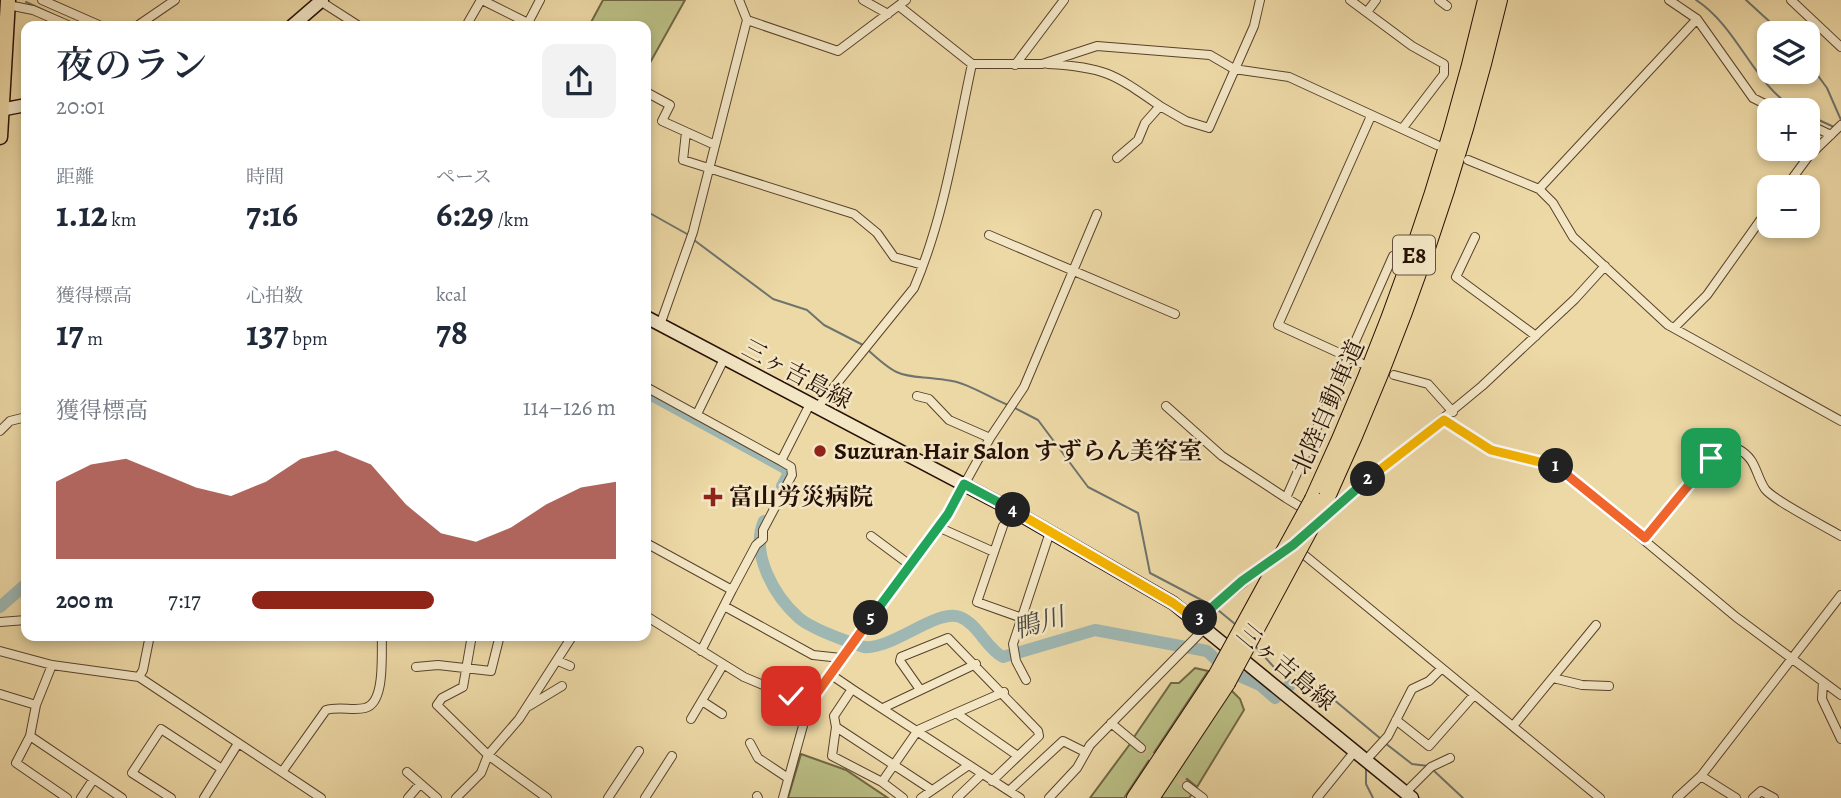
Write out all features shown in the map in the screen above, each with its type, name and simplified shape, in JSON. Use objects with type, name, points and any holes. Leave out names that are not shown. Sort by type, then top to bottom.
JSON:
[{"type":"highway","name":"北陸自動車道","points":[[1313,501],[1369,373],[1415,253],[1451,138],[1486,0]]},
{"type":"highway","name":"北陸自動車道","points":[[1151,798],[1221,679],[1380,379],[1426,257],[1465,136],[1499,0]]},
{"type":"highway","points":[[0,137],[8,3]]},
{"type":"highway","name":"北陸自動車道","points":[[1135,798],[1221,679]]},
{"type":"main road","points":[[298,21],[321,1]]},
{"type":"main road","points":[[1,110],[21,106]]},
{"type":"main road","name":"三ヶ吉島線","points":[[651,320],[964,484],[1173,603],[1409,795]]},
{"type":"street","points":[[42,0],[90,21]]},
{"type":"street","points":[[144,21],[175,0]]},
{"type":"street","points":[[530,21],[540,0]]},
{"type":"street","points":[[660,325],[693,232],[747,20],[739,0]]},
{"type":"street","points":[[863,0],[888,13]]},
{"type":"street","points":[[1015,65],[1064,0]]},
{"type":"street","points":[[747,20],[838,51],[903,3],[972,64],[1091,67],[1109,72],[1186,121],[1209,128],[1254,26],[1260,0]]},
{"type":"street","points":[[1350,0],[1412,46],[1444,64],[1444,74],[1402,129]]},
{"type":"street","points":[[1367,12],[1376,0]]},
{"type":"street","points":[[1439,0],[1447,6]]},
{"type":"street","points":[[1669,0],[1697,19],[1757,100]]},
{"type":"street","points":[[1791,0],[1841,47]]},
{"type":"street","points":[[321,1],[351,21]]},
{"type":"street","points":[[470,21],[485,1],[521,21]]},
{"type":"street","points":[[8,3],[58,21]]},
{"type":"street","points":[[1539,190],[1697,19]]},
{"type":"street","points":[[1042,64],[1097,46],[1210,55],[1234,69],[1289,77],[1437,145]]},
{"type":"street","points":[[781,461],[813,406],[914,288],[923,265],[972,64]]},
{"type":"street","points":[[651,95],[670,105],[662,121],[715,145]]},
{"type":"street","points":[[1117,158],[1138,140],[1145,123],[1160,106]]},
{"type":"street","points":[[1361,363],[1278,325],[1371,116]]},
{"type":"street","points":[[1795,175],[1808,157],[1841,125]]},
{"type":"street","points":[[1820,130],[1831,135]]},
{"type":"street","points":[[686,132],[683,160],[710,166],[854,214],[877,233],[894,257],[923,265]]},
{"type":"street","points":[[1468,160],[1539,190],[1553,203],[1573,237],[1674,328],[1841,421]]},
{"type":"street","points":[[783,798],[809,704],[938,527],[990,438],[1024,387],[1097,215]]},
{"type":"street","points":[[1674,328],[1707,295],[1757,225]]},
{"type":"street","points":[[989,235],[1074,268],[1175,314]]},
{"type":"street","points":[[1475,237],[1456,277],[1536,336]]},
{"type":"street","points":[[1286,498],[1393,256]]},
{"type":"street","points":[[1049,798],[1064,784],[1085,752],[1242,581],[1293,545],[1341,500],[1444,420],[1536,336],[1605,266]]},
{"type":"street","points":[[696,414],[724,359]]},
{"type":"street","points":[[1394,374],[1428,384],[1453,412]]},
{"type":"street","points":[[651,390],[791,467],[792,475],[762,539],[756,545],[701,652]]},
{"type":"street","points":[[917,396],[929,399],[932,407],[949,420],[990,438]]},
{"type":"street","points":[[1166,406],[1222,456],[1286,498],[1313,501]]},
{"type":"street","points":[[0,431],[10,421],[21,418]]},
{"type":"street","points":[[1444,420],[1491,450],[1555,465],[1736,617],[1793,661],[1840,692]]},
{"type":"street","points":[[1645,538],[1711,458],[1727,460],[1738,449],[1748,454],[1766,491],[1841,536]]},
{"type":"street","points":[[1003,526],[977,602],[1022,618]]},
{"type":"street","points":[[938,527],[994,552]]},
{"type":"street","points":[[1026,680],[1013,651],[1050,532]]},
{"type":"street","points":[[871,536],[910,565]]},
{"type":"street","points":[[1293,545],[1600,798]]},
{"type":"street","points":[[651,546],[732,590]]},
{"type":"street","points":[[1677,798],[1701,776],[1793,661],[1841,595]]},
{"type":"street","points":[[724,606],[813,656],[841,658]]},
{"type":"street","points":[[651,619],[723,665],[768,689],[809,704]]},
{"type":"street","points":[[0,622],[21,620]]},
{"type":"street","points":[[1513,726],[1596,625]]},
{"type":"street","points":[[919,688],[900,661],[901,657],[948,638],[1004,692],[1038,731],[1039,736],[992,781]]},
{"type":"street","points":[[139,677],[148,641]]},
{"type":"street","points":[[282,772],[326,710],[366,708],[375,701],[380,692],[382,641]]},
{"type":"street","points":[[471,641],[460,691],[442,698],[437,705],[488,755],[547,798]]},
{"type":"street","points":[[416,667],[438,665],[491,671],[498,641]]},
{"type":"street","points":[[456,798],[481,773],[488,755],[527,708],[570,641]]},
{"type":"street","points":[[0,651],[52,665],[139,677],[237,745],[321,798]]},
{"type":"street","points":[[558,661],[570,666]]},
{"type":"street","points":[[883,708],[919,688],[976,664]]},
{"type":"street","points":[[52,665],[36,705],[30,736],[16,763],[67,798]]},
{"type":"street","points":[[691,719],[723,665]]},
{"type":"street","points":[[1366,761],[1388,736],[1412,688],[1429,681],[1441,669]]},
{"type":"street","points":[[830,674],[1020,798]]},
{"type":"street","points":[[1553,678],[1582,685],[1609,686]]},
{"type":"street","points":[[1823,682],[1822,699],[1841,739]]},
{"type":"street","points":[[527,708],[562,686]]},
{"type":"street","points":[[852,689],[834,716],[836,727],[832,756],[882,782],[903,798]]},
{"type":"street","points":[[882,782],[918,730],[1004,692]]},
{"type":"street","points":[[0,694],[36,705]]},
{"type":"street","points":[[1395,720],[1429,746],[1474,695]]},
{"type":"street","points":[[702,701],[722,714]]},
{"type":"street","points":[[956,713],[1018,756]]},
{"type":"street","points":[[1111,723],[1141,748]]},
{"type":"street","points":[[836,727],[932,790]]},
{"type":"street","points":[[171,798],[132,773],[160,729],[222,769]]},
{"type":"street","points":[[30,736],[122,798]]},
{"type":"street","points":[[1009,791],[1063,741],[1085,752]]},
{"type":"street","points":[[750,743],[758,758],[788,778]]},
{"type":"street","points":[[204,798],[237,745]]},
{"type":"street","points":[[608,798],[639,751]]},
{"type":"street","points":[[1317,798],[1355,751]]},
{"type":"street","points":[[645,798],[672,757]]},
{"type":"street","points":[[1409,795],[1431,767],[1450,758]]},
{"type":"street","points":[[922,798],[969,765]]},
{"type":"street","points":[[407,772],[437,798]]},
{"type":"street","points":[[957,798],[982,774]]},
{"type":"street","points":[[1701,776],[1736,798]]},
{"type":"street","points":[[81,798],[93,779]]},
{"type":"street","points":[[408,798],[420,784]]},
{"type":"street","points":[[1187,786],[1193,795],[1203,798]]},
{"type":"street","points":[[1753,798],[1761,791],[1774,798]]},
{"type":"green space","points":[[603,0],[685,0],[651,61],[651,21],[592,21]]},
{"type":"green space","points":[[1195,668],[1208,671],[1124,798],[1090,798],[1130,744],[1138,749],[1142,744],[1134,737],[1171,683],[1179,683]]},
{"type":"green space","points":[[1231,690],[1240,699],[1244,710],[1197,787],[1187,779],[1182,785],[1192,794],[1189,798],[1160,798]]},
{"type":"green space","points":[[801,754],[846,770],[888,798],[788,798]]},
{"type":"waterway","points":[[1696,0],[1724,25],[1757,72],[1781,98]]},
{"type":"waterway","points":[[1746,0],[1769,21]]},
{"type":"waterway","points":[[26,2],[63,19]]},
{"type":"waterway","points":[[1820,78],[1841,120]]},
{"type":"waterway","points":[[1820,121],[1834,127]]},
{"type":"waterway","points":[[651,214],[687,234]]},
{"type":"waterway","points":[[694,240],[773,299],[807,310],[824,325],[863,345]]},
{"type":"waterway","points":[[867,349],[896,372],[962,384],[1008,405]]},
{"type":"waterway","name":"鴨川","points":[[651,395],[785,468],[789,473],[782,486]]},
{"type":"waterway","points":[[1013,407],[1038,420],[1088,487],[1138,513],[1150,573],[1211,605]]},
{"type":"waterway","name":"鴨川","points":[[764,521],[760,533],[762,560],[781,598],[805,622],[864,647],[888,642],[927,623],[950,616],[966,620],[1003,657],[1095,630],[1207,651],[1228,671],[1260,685],[1275,698],[1290,685]]},
{"type":"waterway","name":"鴨川","points":[[0,607],[21,588]]},
{"type":"waterway","points":[[1218,610],[1235,624]]},
{"type":"waterway","points":[[1255,646],[1290,685],[1321,689],[1381,739]]},
{"type":"waterway","points":[[1385,743],[1412,764],[1428,766]]},
{"type":"waterway","points":[[1366,769],[1366,784],[1373,798]]},
{"type":"waterway","points":[[1432,769],[1463,798]]},
{"type":"tunnel","points":[[1141,748],[1187,786]]},
{"type":"place","name":"Suzuran Hair Salon すずらん美容室","points":[[820,451]]},
{"type":"place","name":"富山労災病院","points":[[713,497]]},
{"type":"route","points":[[791,696],[809,704],[948,514],[964,484],[1173,603],[1197,621],[1242,581],[1293,545],[1341,500],[1444,420],[1476,443],[1491,450],[1555,465],[1645,538],[1711,458]]}]
